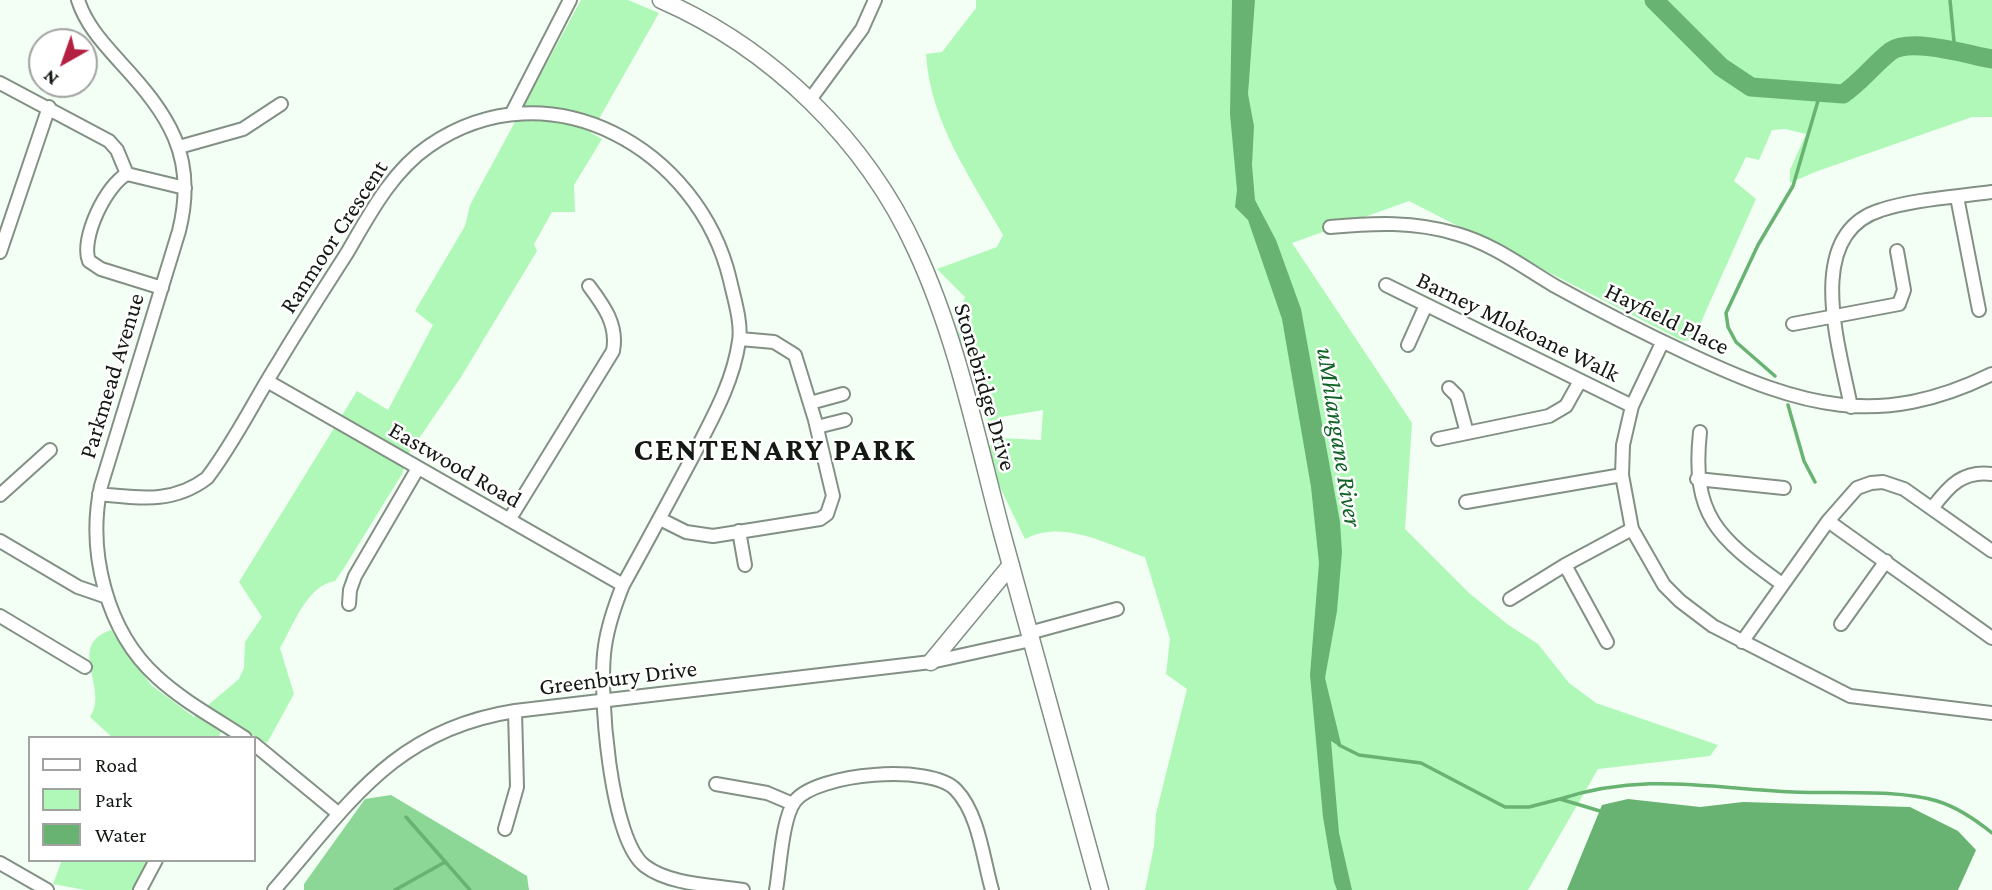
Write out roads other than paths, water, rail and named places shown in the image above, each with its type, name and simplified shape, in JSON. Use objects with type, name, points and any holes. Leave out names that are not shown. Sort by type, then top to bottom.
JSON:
[{"type":"street","name":"Parkmead Avenue","points":[[78,0],[97,35],[161,109],[179,147],[185,188],[182,218],[99,494],[94,529],[107,597],[128,640],[154,675],[224,732]]},
{"type":"street","points":[[513,111],[570,0]]},
{"type":"street","name":"Stonebridge Drive","points":[[661,0],[721,31],[766,62],[809,101],[838,130],[862,161],[916,248],[950,341],[1097,889]]},
{"type":"street","points":[[809,101],[862,29],[875,0]]},
{"type":"street","points":[[0,83],[109,141],[117,150],[127,174]]},
{"type":"street","points":[[179,147],[252,125],[281,104]]},
{"type":"street","points":[[0,252],[48,107]]},
{"type":"street","name":"Ranmoor Crescent","points":[[99,494],[150,499],[191,490],[217,464],[366,220],[408,162],[430,145],[457,131],[513,111],[551,113],[593,123],[656,160],[676,178],[712,226],[724,255],[740,339],[720,404],[623,585],[604,648],[602,701],[622,827],[634,853],[643,865],[657,874],[743,890]]},
{"type":"street","points":[[162,288],[101,269],[88,257],[86,250],[102,200],[116,181],[127,174],[185,188]]},
{"type":"street","points":[[1851,407],[1831,289],[1833,261],[1851,229],[1871,213],[1883,209],[1992,192]]},
{"type":"street","points":[[1957,197],[1979,310]]},
{"type":"street","name":"Hayfield Place","points":[[1330,227],[1390,222],[1459,234],[1479,242],[1662,343],[1776,392],[1827,405],[1851,407],[1928,398],[1992,374]]},
{"type":"street","points":[[1793,324],[1899,304],[1904,290],[1896,251]]},
{"type":"street","name":"Barney Mlokoane Walk","points":[[1387,285],[1632,406]]},
{"type":"street","points":[[509,520],[613,351],[614,327],[603,304],[589,286]]},
{"type":"street","points":[[1408,345],[1426,305]]},
{"type":"street","points":[[660,519],[698,535],[820,519],[827,514],[833,496],[817,427],[794,355],[786,347],[774,342],[740,339]]},
{"type":"street","points":[[1662,343],[1632,406],[1623,446],[1622,475],[1632,530],[1652,569],[1679,601],[1696,615],[1742,642],[1850,696],[1992,713]]},
{"type":"street","name":"Eastwood Road","points":[[267,381],[623,585]]},
{"type":"street","points":[[1438,439],[1549,416],[1566,406],[1580,381]]},
{"type":"street","points":[[1449,388],[1457,396],[1467,433]]},
{"type":"street","points":[[810,403],[843,394]]},
{"type":"street","points":[[817,427],[845,420]]},
{"type":"street","points":[[1700,432],[1698,479],[1704,506],[1720,533],[1744,557],[1782,584]]},
{"type":"street","points":[[0,495],[51,450]]},
{"type":"street","points":[[349,604],[349,590],[355,576],[418,468]]},
{"type":"street","points":[[1933,507],[1959,479],[1975,473],[1992,474]]},
{"type":"street","points":[[1466,502],[1622,475]]},
{"type":"street","points":[[1698,479],[1784,488]]},
{"type":"street","points":[[1742,642],[1828,521],[1857,488],[1871,483],[1895,485],[1933,507],[1992,551]]},
{"type":"street","points":[[1828,521],[1992,638]]},
{"type":"street","points":[[1510,599],[1565,565],[1632,530]]},
{"type":"street","points":[[739,531],[745,565]]},
{"type":"street","points":[[0,541],[78,587],[107,597]]},
{"type":"street","points":[[1841,624],[1886,561]]},
{"type":"street","points":[[931,662],[1011,565]]},
{"type":"street","points":[[1565,565],[1607,642]]},
{"type":"street","name":"Greenbury Drive","points":[[275,890],[339,814],[383,768],[408,749],[466,721],[515,711],[931,662],[1030,636],[1117,609]]},
{"type":"street","points":[[0,616],[85,667]]},
{"type":"street","points":[[505,829],[518,776],[515,711]]},
{"type":"street","points":[[256,746],[339,814]]},
{"type":"street","points":[[776,890],[793,804],[811,788],[824,783],[891,775],[934,776],[956,789],[965,801],[992,890]]},
{"type":"street","points":[[716,784],[767,793],[793,804]]},
{"type":"street","points":[[140,890],[155,862]]},
{"type":"street","points":[[0,863],[47,890]]},
{"type":"water","points":[[1232,0],[1255,0],[1248,94],[1254,126],[1252,165],[1255,200],[1276,240],[1301,309],[1340,522],[1342,552],[1337,611],[1325,678],[1342,748],[1331,741],[1339,833],[1352,890],[1337,890],[1323,817],[1310,675],[1319,563],[1311,487],[1282,319],[1248,220],[1235,207],[1237,190],[1230,114]]},
{"type":"water","points":[[1628,799],[1700,807],[1743,802],[1910,807],[1958,831],[1976,850],[1958,890],[1567,890],[1602,805]]},
{"type":"waterway","name":"uMhlangane River","points":[[1654,0],[1721,67],[1751,87],[1843,94],[1891,51],[1900,47],[1926,46],[1992,59]]},
{"type":"waterway","points":[[1950,0],[1955,52]]},
{"type":"waterway","points":[[1775,376],[1736,342],[1728,327],[1726,313],[1758,245],[1793,186],[1820,94]]},
{"type":"waterway","points":[[1788,405],[1804,461],[1815,482]]},
{"type":"waterway","points":[[1339,745],[1359,755],[1421,763],[1505,807],[1529,807],[1560,799],[1600,811]]},
{"type":"waterway","points":[[1560,799],[1620,786],[1648,784],[1903,795],[1921,797],[1952,807],[1992,833]]},
{"type":"waterway","points":[[406,817],[470,890]]},
{"type":"waterway","points":[[395,890],[445,862]]},
{"type":"district","name":"CENTENARY PARK","points":[[775,450]]}]
